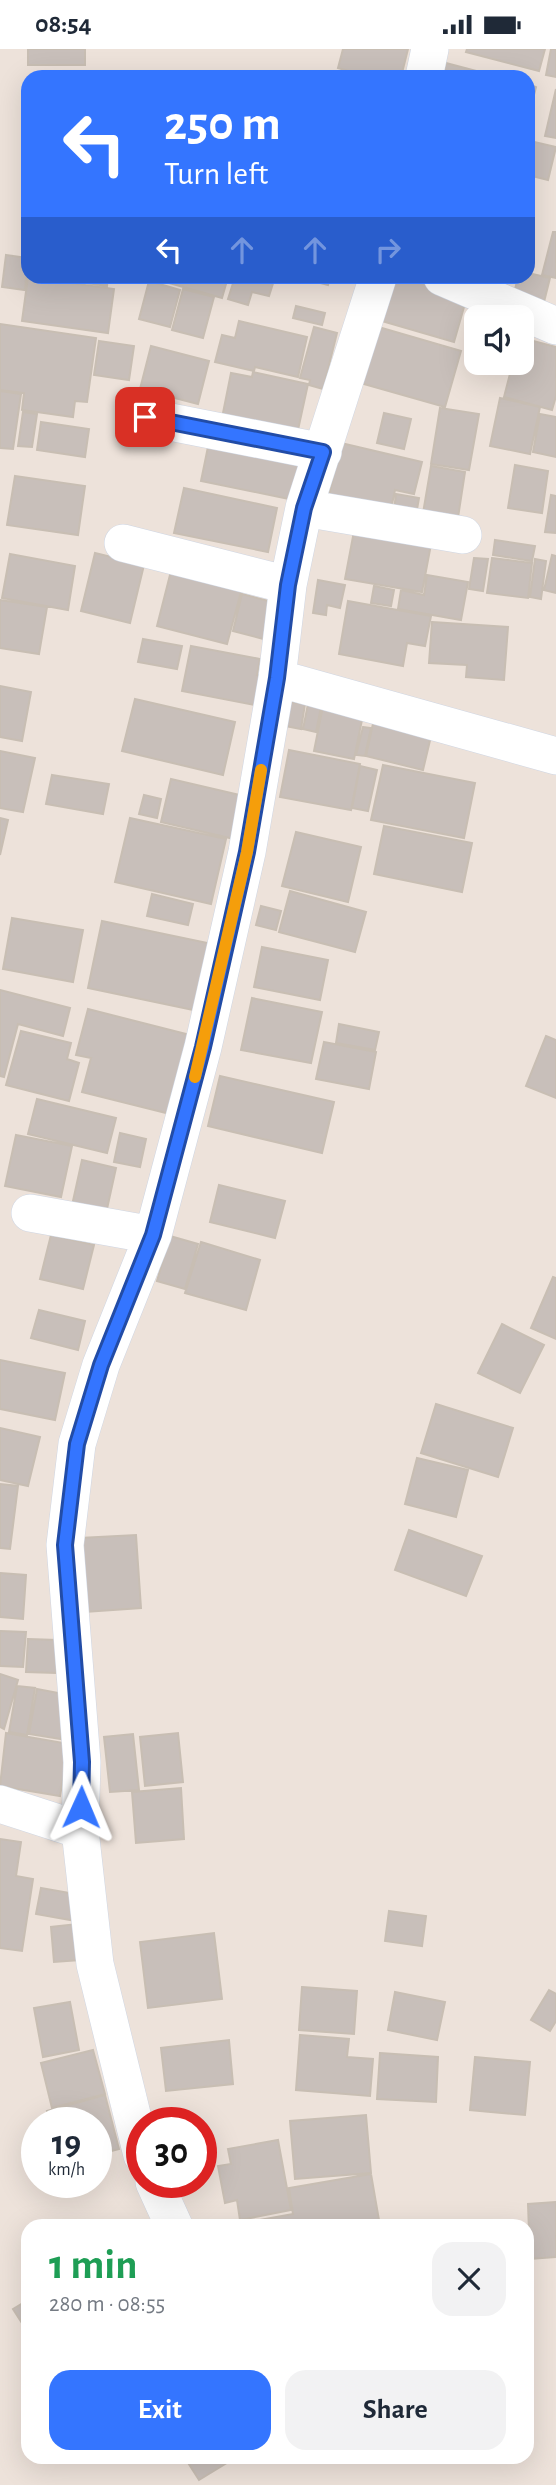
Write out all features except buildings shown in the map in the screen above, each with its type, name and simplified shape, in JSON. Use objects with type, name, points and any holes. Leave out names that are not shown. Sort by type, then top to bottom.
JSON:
[{"type":"street","points":[[426,70],[430,49]]},
{"type":"street","points":[[130,2107],[94,1964],[80,1830],[82,1762],[65,1545],[77,1444],[101,1365],[153,1235],[203,1047],[235,904],[277,678],[288,585],[304,508],[376,284]]},
{"type":"street","points":[[458,284],[556,326]]},
{"type":"street","points":[[145,417],[323,452]]},
{"type":"street","points":[[304,508],[463,535]]},
{"type":"street","points":[[123,543],[288,585]]},
{"type":"street","points":[[277,678],[556,756]]},
{"type":"street","points":[[30,1213],[153,1235]]},
{"type":"street","points":[[0,1804],[80,1830]]},
{"type":"street","points":[[161,2198],[171,2219]]},
{"type":"slow traffic","points":[[195,1077],[247,852],[261,770]]},
{"type":"route","points":[[81,1807],[82,1762],[65,1545],[77,1444],[101,1365],[153,1235],[203,1047],[247,852],[277,678],[288,585],[304,508],[323,452],[145,417]]}]
